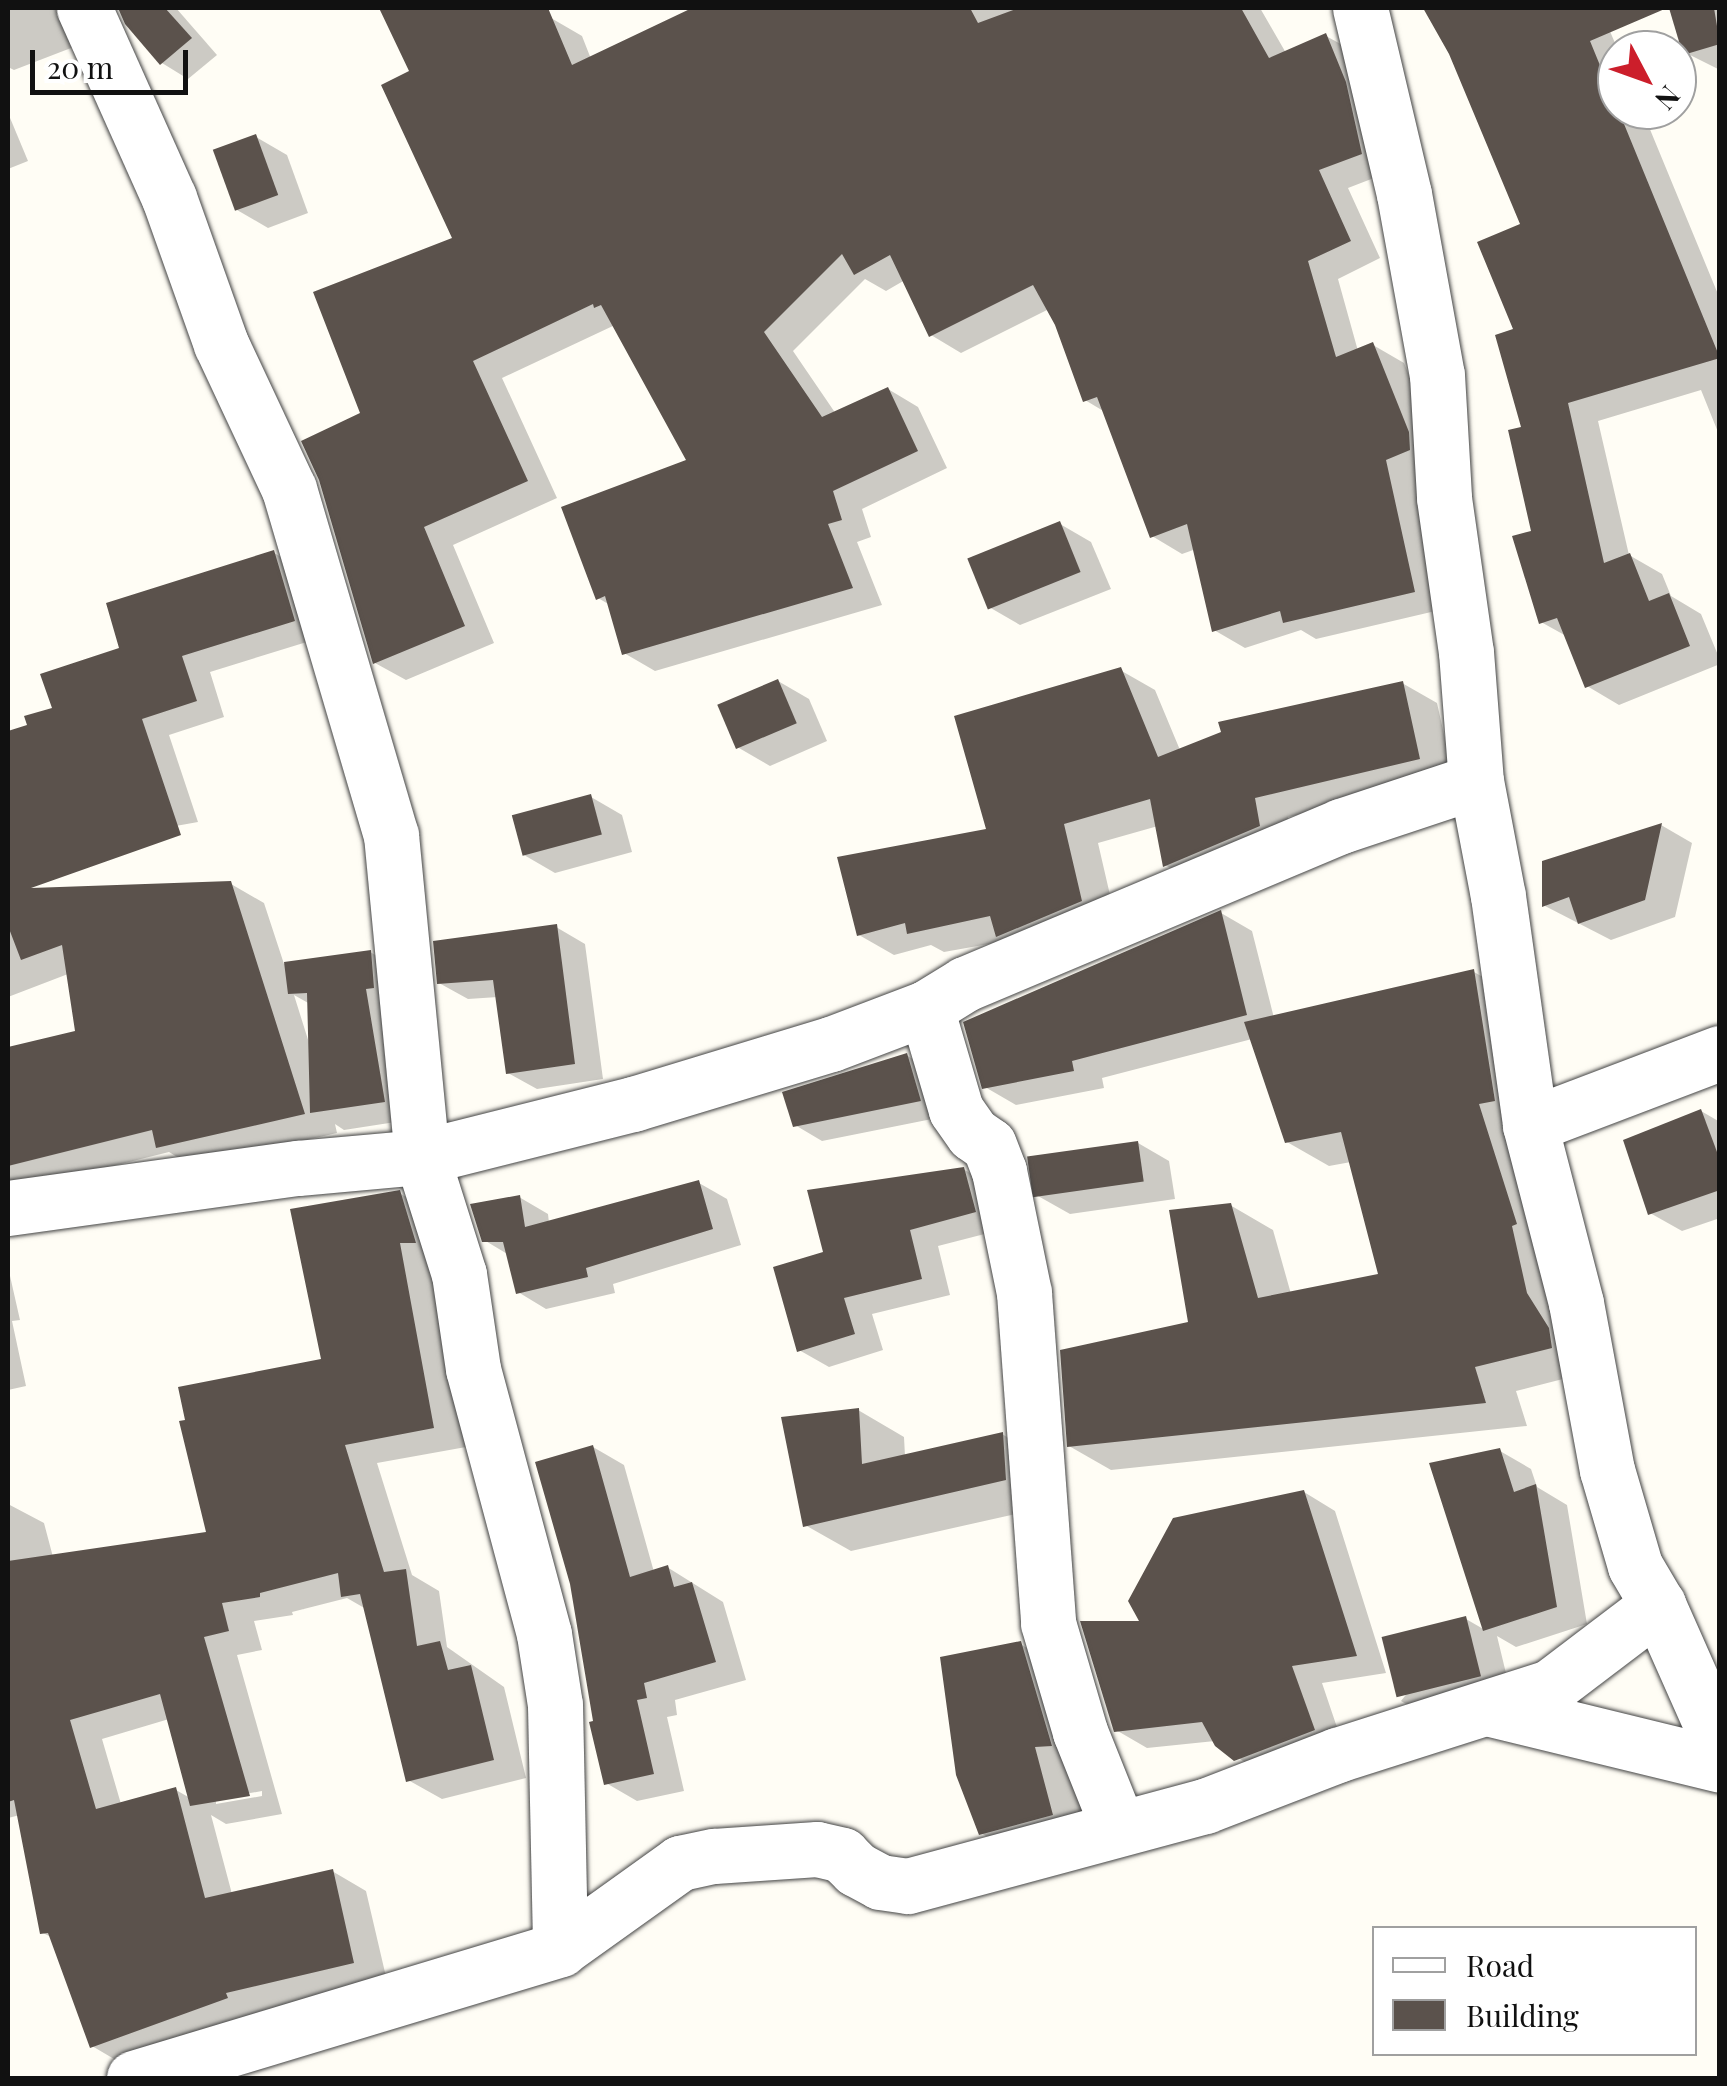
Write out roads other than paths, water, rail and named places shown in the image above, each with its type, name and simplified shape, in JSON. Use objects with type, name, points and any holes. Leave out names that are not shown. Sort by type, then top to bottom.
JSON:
[{"type":"street","points":[[84,8],[169,198],[220,344],[289,489],[390,834],[422,1157],[459,1274],[473,1369],[544,1634],[555,1705],[560,1949]]},
{"type":"street","points":[[1360,8],[1404,194],[1438,375],[1444,498],[1466,652],[1476,781],[1498,896],[1530,1125],[1576,1303],[1608,1470],[1636,1566],[1658,1605],[1720,1746]]},
{"type":"street","points":[[8,1208],[298,1168],[422,1157],[633,1104],[831,1044],[926,1008],[965,984],[1342,826],[1476,781]]},
{"type":"street","points":[[926,1008],[956,1110],[972,1134],[989,1144],[1000,1171],[1024,1293],[1048,1623],[1080,1732],[1118,1826]]},
{"type":"street","points":[[1530,1125],[1720,1053]]},
{"type":"street","points":[[134,2078],[560,1949],[680,1863],[714,1856],[816,1849],[842,1855],[856,1869],[880,1882],[908,1886],[1118,1826],[1205,1806],[1336,1755],[1550,1688],[1658,1605]]},
{"type":"street","points":[[1491,1709],[1720,1765]]}]
